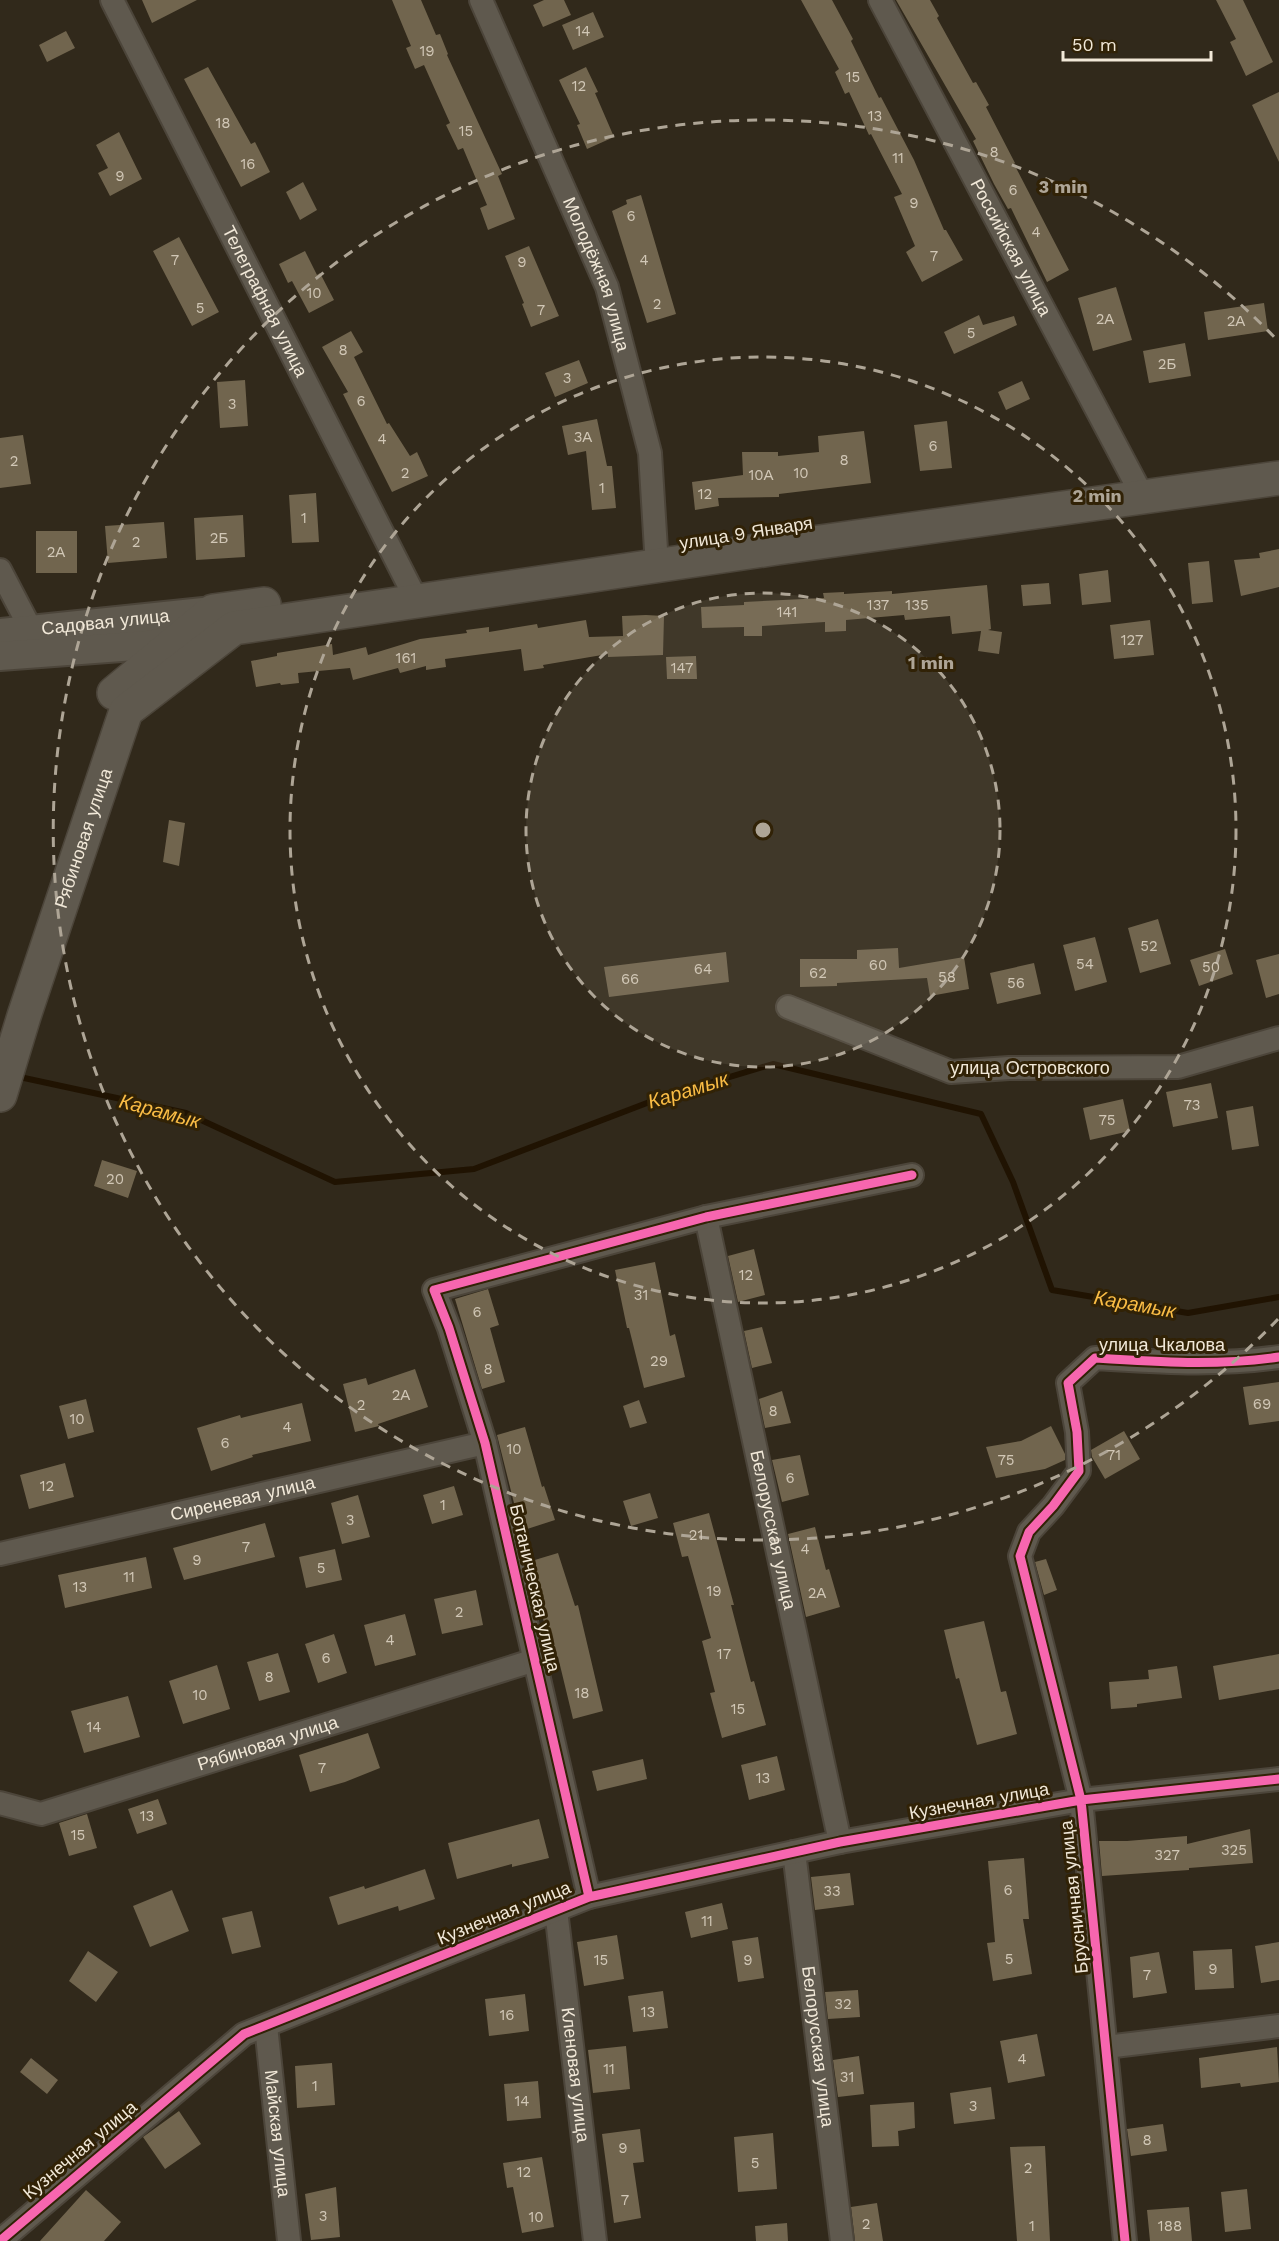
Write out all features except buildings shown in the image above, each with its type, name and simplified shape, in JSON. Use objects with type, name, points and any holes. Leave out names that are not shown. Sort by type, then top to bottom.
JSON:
[{"type":"main road","name":"улица 9 Января","points":[[224,619],[1138,488],[1279,460]]},
{"type":"main road","name":"улица 9 Января","points":[[1138,488],[1279,478]]},
{"type":"main road","points":[[10,1017],[105,701],[180,638],[224,619]]},
{"type":"main road","name":"Рябиновая улица","points":[[0,1095],[10,1017],[126,711],[224,619]]},
{"type":"street","name":"Телеграфная улица","points":[[112,0],[413,592]]},
{"type":"street","name":"Молодёжная улица","points":[[481,0],[608,287],[650,453],[657,556]]},
{"type":"street","name":"Российская улица","points":[[880,0],[1138,488]]},
{"type":"street","points":[[0,570],[38,642],[148,645],[180,638]]},
{"type":"street","name":"Садовая улица","points":[[0,656],[38,642],[224,619]]},
{"type":"street","name":"Садовая улица","points":[[0,633],[38,642]]},
{"type":"street","name":"улица Островского","points":[[788,1007],[951,1072],[1009,1068],[1178,1067],[1279,1038]]},
{"type":"street","points":[[706,1217],[912,1175]]},
{"type":"street","name":"Ботаническая улица","points":[[590,1897],[485,1443],[434,1290],[706,1217]]},
{"type":"street","name":"Белорусская улица","points":[[706,1217],[840,1842]]},
{"type":"street","name":"улица Чкалова","points":[[1020,1556],[1029,1532],[1053,1506],[1079,1471],[1077,1432],[1068,1383],[1095,1358],[1177,1364],[1279,1357]]},
{"type":"street","name":"Сиреневая улица","points":[[0,1554],[485,1443]]},
{"type":"street","name":"Брусничная улица","points":[[1020,1556],[1081,1800],[1125,2241]]},
{"type":"street","name":"Рябиновая улица","points":[[0,1803],[41,1814],[535,1660]]},
{"type":"street","name":"Кузнечная улица","points":[[0,2241],[244,2034],[590,1897],[840,1842],[1081,1800],[1279,1779]]},
{"type":"street","name":"Белорусская улица","points":[[795,1852],[842,2241]]},
{"type":"street","name":"Кленовая улица","points":[[556,1910],[595,2241]]},
{"type":"street","name":"Майская улица","points":[[266,2026],[289,2241]]},
{"type":"street","points":[[1106,2047],[1279,2026]]},
{"type":"waterway","name":"Карамык","points":[[15,1076],[186,1113],[335,1182],[474,1169],[660,1098],[773,1064],[981,1114],[1013,1182],[1052,1290],[1188,1313],[1279,1297]]},
{"type":"cycle path","points":[[589,1897],[485,1443],[449,1328],[434,1290],[706,1217],[912,1175]]},
{"type":"cycle path","points":[[1125,2241],[1081,1800],[1020,1556],[1029,1532],[1053,1506],[1079,1471],[1077,1432],[1068,1383],[1095,1358],[1164,1362],[1233,1362],[1279,1357]]},
{"type":"cycle path","points":[[0,2241],[244,2034],[589,1897],[840,1842],[1081,1800],[1279,1779]]}]
